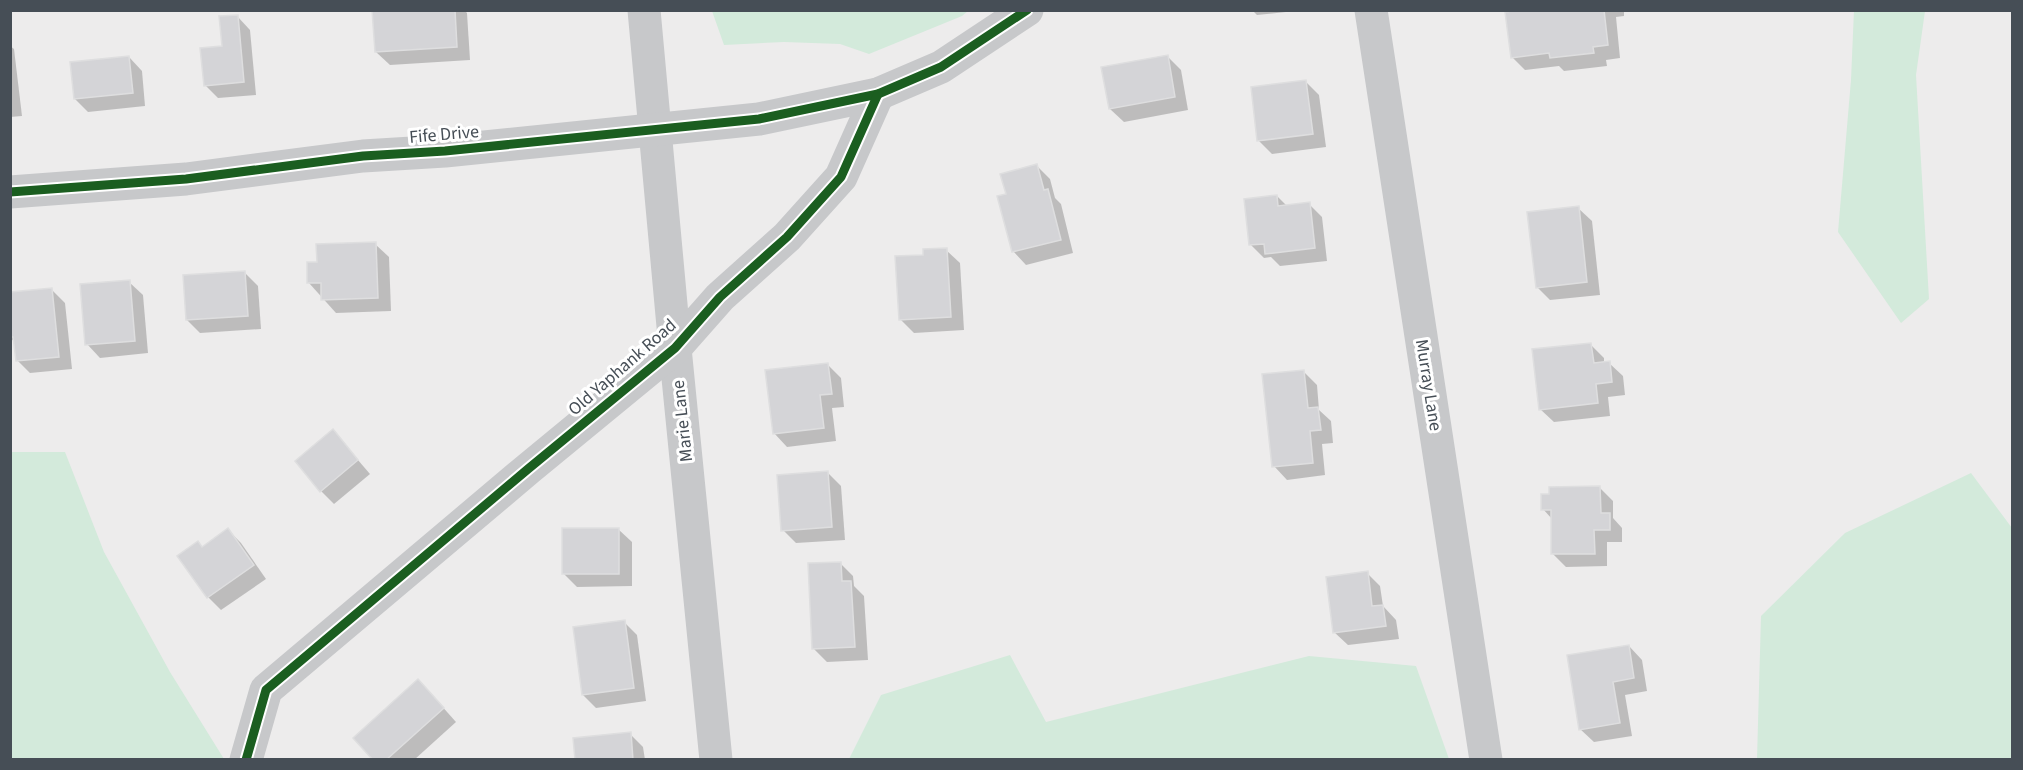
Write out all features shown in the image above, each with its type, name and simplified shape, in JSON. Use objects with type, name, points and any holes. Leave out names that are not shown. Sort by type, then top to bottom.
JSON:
[{"type":"street","name":"Marie Lane","points":[[644,10],[716,759]]},
{"type":"street","points":[[878,94],[941,67],[1014,21],[1027,10]]},
{"type":"street","name":"Murray Lane","points":[[1371,10],[1486,759]]},
{"type":"street","name":"Fife Drive","points":[[10,192],[186,179],[363,156],[445,151],[759,119],[878,94]]},
{"type":"street","name":"Old Yaphank Road","points":[[246,759],[266,690],[519,476],[675,348],[720,297],[788,237],[841,177],[878,94]]},
{"type":"green space","points":[[712,10],[968,11],[962,16],[869,54],[840,44],[784,42],[724,45]]},
{"type":"green space","points":[[1854,10],[1925,11],[1916,75],[1929,299],[1901,323],[1838,232],[1851,80]]},
{"type":"green space","points":[[11,452],[65,452],[104,552],[170,672],[224,759],[11,759]]},
{"type":"green space","points":[[1971,473],[2012,528],[2012,759],[1757,759],[1761,616],[1845,533]]},
{"type":"green space","points":[[1010,655],[1046,722],[1309,656],[1416,666],[1449,759],[849,759],[881,695]]},
{"type":"building","points":[[372,10],[455,10],[457,47],[375,52]]},
{"type":"building","points":[[1604,10],[1608,45],[1593,47],[1594,53],[1550,58],[1549,53],[1511,58],[1505,12]]},
{"type":"building","points":[[238,15],[244,82],[204,86],[200,48],[222,46],[219,16]]},
{"type":"building","points":[[1168,55],[1175,97],[1109,109],[1101,67]]},
{"type":"building","points":[[129,56],[133,93],[74,99],[70,62]]},
{"type":"building","points":[[1306,80],[1313,134],[1257,141],[1251,87]]},
{"type":"building","points":[[1037,164],[1044,190],[1048,189],[1061,240],[1012,252],[997,196],[1006,194],[1000,174]]},
{"type":"building","points":[[1277,195],[1278,206],[1310,202],[1315,248],[1265,254],[1264,244],[1249,245],[1244,199]]},
{"type":"building","points":[[1579,206],[1587,282],[1536,288],[1527,212]]},
{"type":"building","points":[[376,242],[378,298],[321,300],[321,283],[307,283],[307,262],[317,262],[316,244]]},
{"type":"building","points":[[947,248],[951,317],[899,320],[895,256],[923,255],[923,249]]},
{"type":"building","points":[[245,271],[248,316],[186,320],[183,275]]},
{"type":"building","points":[[130,280],[135,341],[85,345],[80,284]]},
{"type":"building","points":[[52,288],[59,357],[16,361],[13,337],[10,337],[10,292]]},
{"type":"building","points":[[1591,343],[1594,363],[1610,361],[1612,382],[1596,384],[1598,403],[1539,410],[1532,349]]},
{"type":"building","points":[[828,363],[832,394],[820,395],[824,428],[773,434],[765,370]]},
{"type":"building","points":[[1304,370],[1308,408],[1318,407],[1321,430],[1310,431],[1313,463],[1272,467],[1262,374]]},
{"type":"building","points":[[333,429],[358,460],[320,492],[295,461]]},
{"type":"building","points":[[828,471],[832,527],[781,531],[777,475]]},
{"type":"building","points":[[1600,486],[1601,513],[1610,513],[1610,530],[1594,530],[1595,554],[1551,554],[1551,510],[1541,510],[1541,494],[1549,494],[1549,487]]},
{"type":"building","points":[[228,528],[254,565],[207,598],[177,556],[198,541],[202,547]]},
{"type":"building","points":[[562,528],[619,528],[619,574],[562,574]]},
{"type":"building","points":[[841,562],[842,581],[851,581],[855,647],[812,649],[808,563]]},
{"type":"building","points":[[1368,571],[1372,606],[1383,605],[1386,626],[1333,633],[1326,577]]},
{"type":"building","points":[[625,620],[634,688],[582,695],[573,627]]},
{"type":"building","points":[[1629,645],[1634,678],[1613,682],[1620,723],[1579,730],[1567,655]]},
{"type":"building","points":[[418,679],[444,708],[386,760],[373,760],[353,738]]},
{"type":"building","points":[[631,732],[633,760],[575,760],[573,738]]},
{"type":"cycle path","points":[[10,192],[186,179],[363,156],[445,151],[759,119],[878,94],[941,67],[1027,10]]},
{"type":"cycle path","points":[[246,760],[266,690],[675,348],[720,297],[787,237],[841,177],[878,94]]}]
